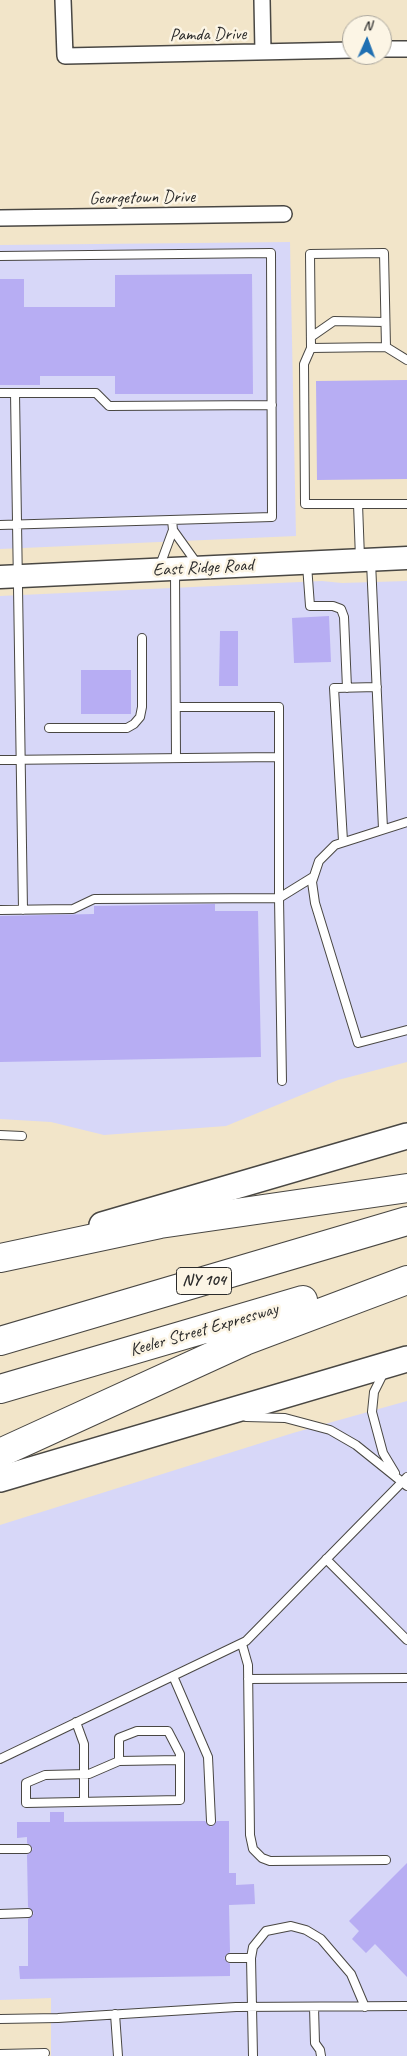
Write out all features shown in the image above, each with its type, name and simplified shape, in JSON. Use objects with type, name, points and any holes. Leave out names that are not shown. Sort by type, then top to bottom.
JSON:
[{"type":"highway","points":[[0,1256],[160,1224],[407,1188]]},
{"type":"highway","name":"NY 104","points":[[0,1341],[407,1221]]},
{"type":"highway","name":"Keeler Street Expressway","points":[[0,1389],[407,1270]]},
{"type":"highway","points":[[0,1453],[245,1341],[407,1280]]},
{"type":"main road","name":"East Ridge Road","points":[[9,577],[407,558]]},
{"type":"main road","points":[[0,1256],[407,1136]]},
{"type":"main road","points":[[0,1479],[406,1359]]},
{"type":"street","name":"Pamda Drive","points":[[63,0],[64,56],[342,50]]},
{"type":"street","points":[[262,0],[263,52]]},
{"type":"street","points":[[392,49],[407,49]]},
{"type":"street","name":"Georgetown Drive","points":[[0,218],[284,214]]},
{"type":"lane","points":[[386,347],[384,253],[310,254],[311,348],[304,364],[305,504],[407,504]]},
{"type":"lane","points":[[0,256],[270,254],[272,405],[272,517],[0,525]]},
{"type":"lane","points":[[311,337],[334,321],[385,322]]},
{"type":"lane","points":[[311,348],[386,347],[407,360]]},
{"type":"lane","points":[[0,393],[96,393],[108,406],[272,405]]},
{"type":"lane","points":[[15,393],[17,524],[9,577],[20,760],[23,910]]},
{"type":"lane","points":[[358,504],[377,687],[383,829]]},
{"type":"lane","points":[[172,520],[173,530],[167,569],[176,707],[176,758]]},
{"type":"lane","points":[[173,530],[200,568]]},
{"type":"lane","points":[[307,563],[310,606],[333,606],[341,610],[344,617],[347,688]]},
{"type":"lane","points":[[49,728],[127,728],[134,724],[140,717],[142,707],[142,638]]},
{"type":"lane","points":[[343,841],[334,688],[377,687]]},
{"type":"lane","points":[[176,707],[279,706],[279,898],[282,1081]]},
{"type":"lane","points":[[0,760],[279,758]]},
{"type":"lane","points":[[407,822],[343,841],[327,850],[319,861],[313,878],[315,903],[358,1043],[407,1030]]},
{"type":"lane","points":[[0,910],[73,909],[94,899],[279,898],[313,878]]},
{"type":"lane","points":[[0,1135],[22,1136]]},
{"type":"lane","points":[[405,1482],[383,1453],[372,1406],[376,1386],[382,1375],[391,1367],[406,1359]]},
{"type":"lane","points":[[189,1422],[263,1416],[315,1424],[337,1433],[356,1445],[405,1482]]},
{"type":"lane","points":[[0,1759],[242,1644],[405,1482]]},
{"type":"lane","points":[[326,1559],[406,1636]]},
{"type":"lane","points":[[242,1644],[247,1656],[250,1835],[255,1852],[270,1861],[386,1860]]},
{"type":"lane","points":[[173,1676],[208,1757],[211,1821]]},
{"type":"lane","points":[[248,1678],[407,1678]]},
{"type":"lane","points":[[76,1722],[82,1736],[84,1802]]},
{"type":"lane","points":[[119,1761],[119,1738],[137,1731],[168,1731],[178,1749],[180,1760],[180,1800],[26,1803],[26,1783],[45,1774],[84,1774],[99,1771],[119,1761],[180,1760]]},
{"type":"lane","points":[[0,1849],[27,1849]]},
{"type":"lane","points":[[0,1914],[28,1913]]},
{"type":"lane","points":[[253,2056],[252,1947],[266,1931],[291,1926],[306,1930],[326,1943],[344,1964],[358,1989],[365,2007]]},
{"type":"lane","points":[[230,1958],[251,1958]]},
{"type":"lane","points":[[0,2019],[252,2007],[407,2006]]},
{"type":"lane","points":[[314,2007],[315,2043],[320,2050],[321,2056]]},
{"type":"lane","points":[[115,2014],[118,2056]]},
{"type":"lane","points":[[0,2054],[45,2053]]},
{"type":"shaded area","points":[[290,242],[296,536],[0,549],[0,245]]},
{"type":"shaded area","points":[[322,581],[342,583],[407,581],[407,1062],[338,1080],[226,1126],[104,1135],[51,1122],[0,1119],[0,596]]},
{"type":"shaded area","points":[[407,1401],[407,2056],[51,2056],[51,1998],[0,2000],[0,1525],[293,1433]]},
{"type":"building","points":[[252,274],[253,394],[115,394],[115,376],[40,376],[40,385],[0,385],[0,279],[24,279],[24,307],[115,307],[115,275]]},
{"type":"building","points":[[407,380],[407,479],[317,480],[316,381]]},
{"type":"building","points":[[329,616],[331,662],[294,663],[292,618]]},
{"type":"building","points":[[220,631],[238,631],[238,686],[219,686]]},
{"type":"building","points":[[81,670],[131,670],[131,714],[81,714]]},
{"type":"building","points":[[215,904],[215,911],[258,911],[261,1057],[0,1062],[0,916],[94,914],[94,906]]},
{"type":"building","points":[[50,1812],[64,1812],[64,1822],[205,1821],[211,1827],[217,1821],[229,1821],[229,1873],[236,1873],[236,1885],[254,1884],[255,1904],[229,1905],[230,1952],[224,1958],[230,1964],[230,1976],[20,1979],[19,1966],[28,1966],[28,1919],[34,1913],[28,1907],[27,1855],[33,1849],[27,1843],[27,1837],[17,1838],[17,1822],[50,1822]]},
{"type":"building","points":[[407,1863],[407,1977],[375,1944],[366,1953],[352,1939],[359,1931],[349,1921]]}]
